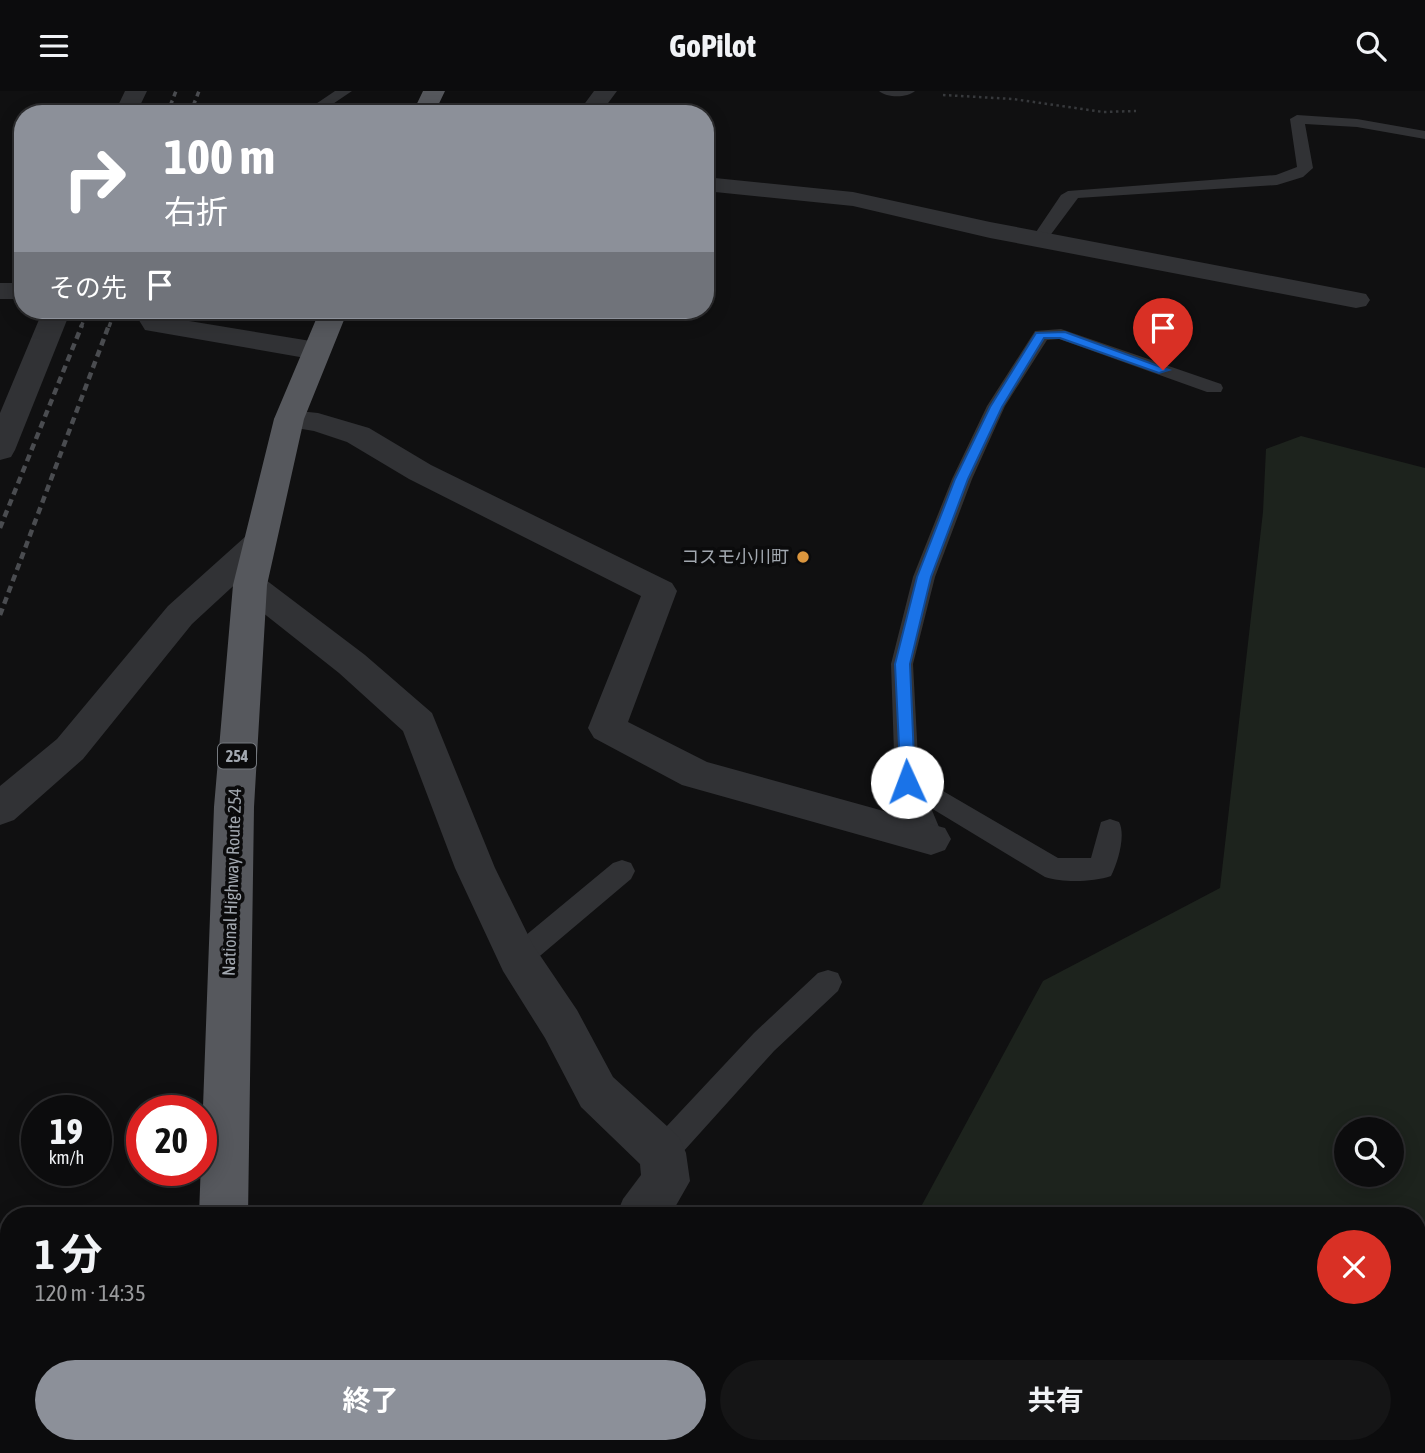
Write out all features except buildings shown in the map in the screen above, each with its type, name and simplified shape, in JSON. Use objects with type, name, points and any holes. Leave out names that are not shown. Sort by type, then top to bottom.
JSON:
[{"type":"highway","name":"National Highway Route 254","points":[[223,1207],[234,807],[250,585],[289,419],[330,319]]},
{"type":"street","points":[[595,105],[606,91]]},
{"type":"street","points":[[714,185],[853,199],[990,230],[1356,300]]},
{"type":"street","points":[[0,450],[53,319]]},
{"type":"street","points":[[154,319],[155,324],[317,351]]},
{"type":"street","points":[[289,419],[318,422],[358,435],[420,472],[660,591],[607,728],[696,774],[931,839]]},
{"type":"street","points":[[0,809],[70,748],[180,615],[258,544]]},
{"type":"street","points":[[250,585],[352,664],[419,723],[475,868],[518,958],[561,1024],[597,1092],[662,1153],[666,1181],[647,1207]]},
{"type":"lane","points":[[322,105],[345,91]]},
{"type":"lane","points":[[886,91],[907,92]]},
{"type":"lane","points":[[1040,238],[1067,198],[1074,194],[1278,180],[1298,174],[1305,168],[1297,119],[1357,123],[1425,135]]},
{"type":"lane","points":[[931,839],[907,782],[902,664],[924,577],[962,479],[996,407],[1041,335],[1061,334],[1214,388]]},
{"type":"lane","points":[[907,782],[1054,869],[1102,869],[1110,829]]},
{"type":"lane","points":[[518,958],[622,871]]},
{"type":"lane","points":[[662,1153],[764,1042],[828,982]]},
{"type":"path","points":[[907,92],[1013,99],[1103,112],[1136,111]]},
{"type":"shaded area","points":[[1301,436],[1425,468],[1425,1207],[921,1207],[1043,981],[1220,888],[1263,512],[1266,449]]},
{"type":"railway","points":[[171,105],[176,91]]},
{"type":"railway","points":[[194,105],[199,91]]},
{"type":"railway","points":[[81,327],[84,319]]},
{"type":"railway","points":[[109,327],[112,319]]},
{"type":"railway","points":[[0,528],[82,325]]},
{"type":"railway","points":[[0,615],[109,325]]},
{"type":"place","name":"コスモ小川町","points":[[803,557]]},
{"type":"route","points":[[907,782],[902,664],[924,577],[962,479],[996,407],[1041,335],[1061,334],[1163,370]]}]
